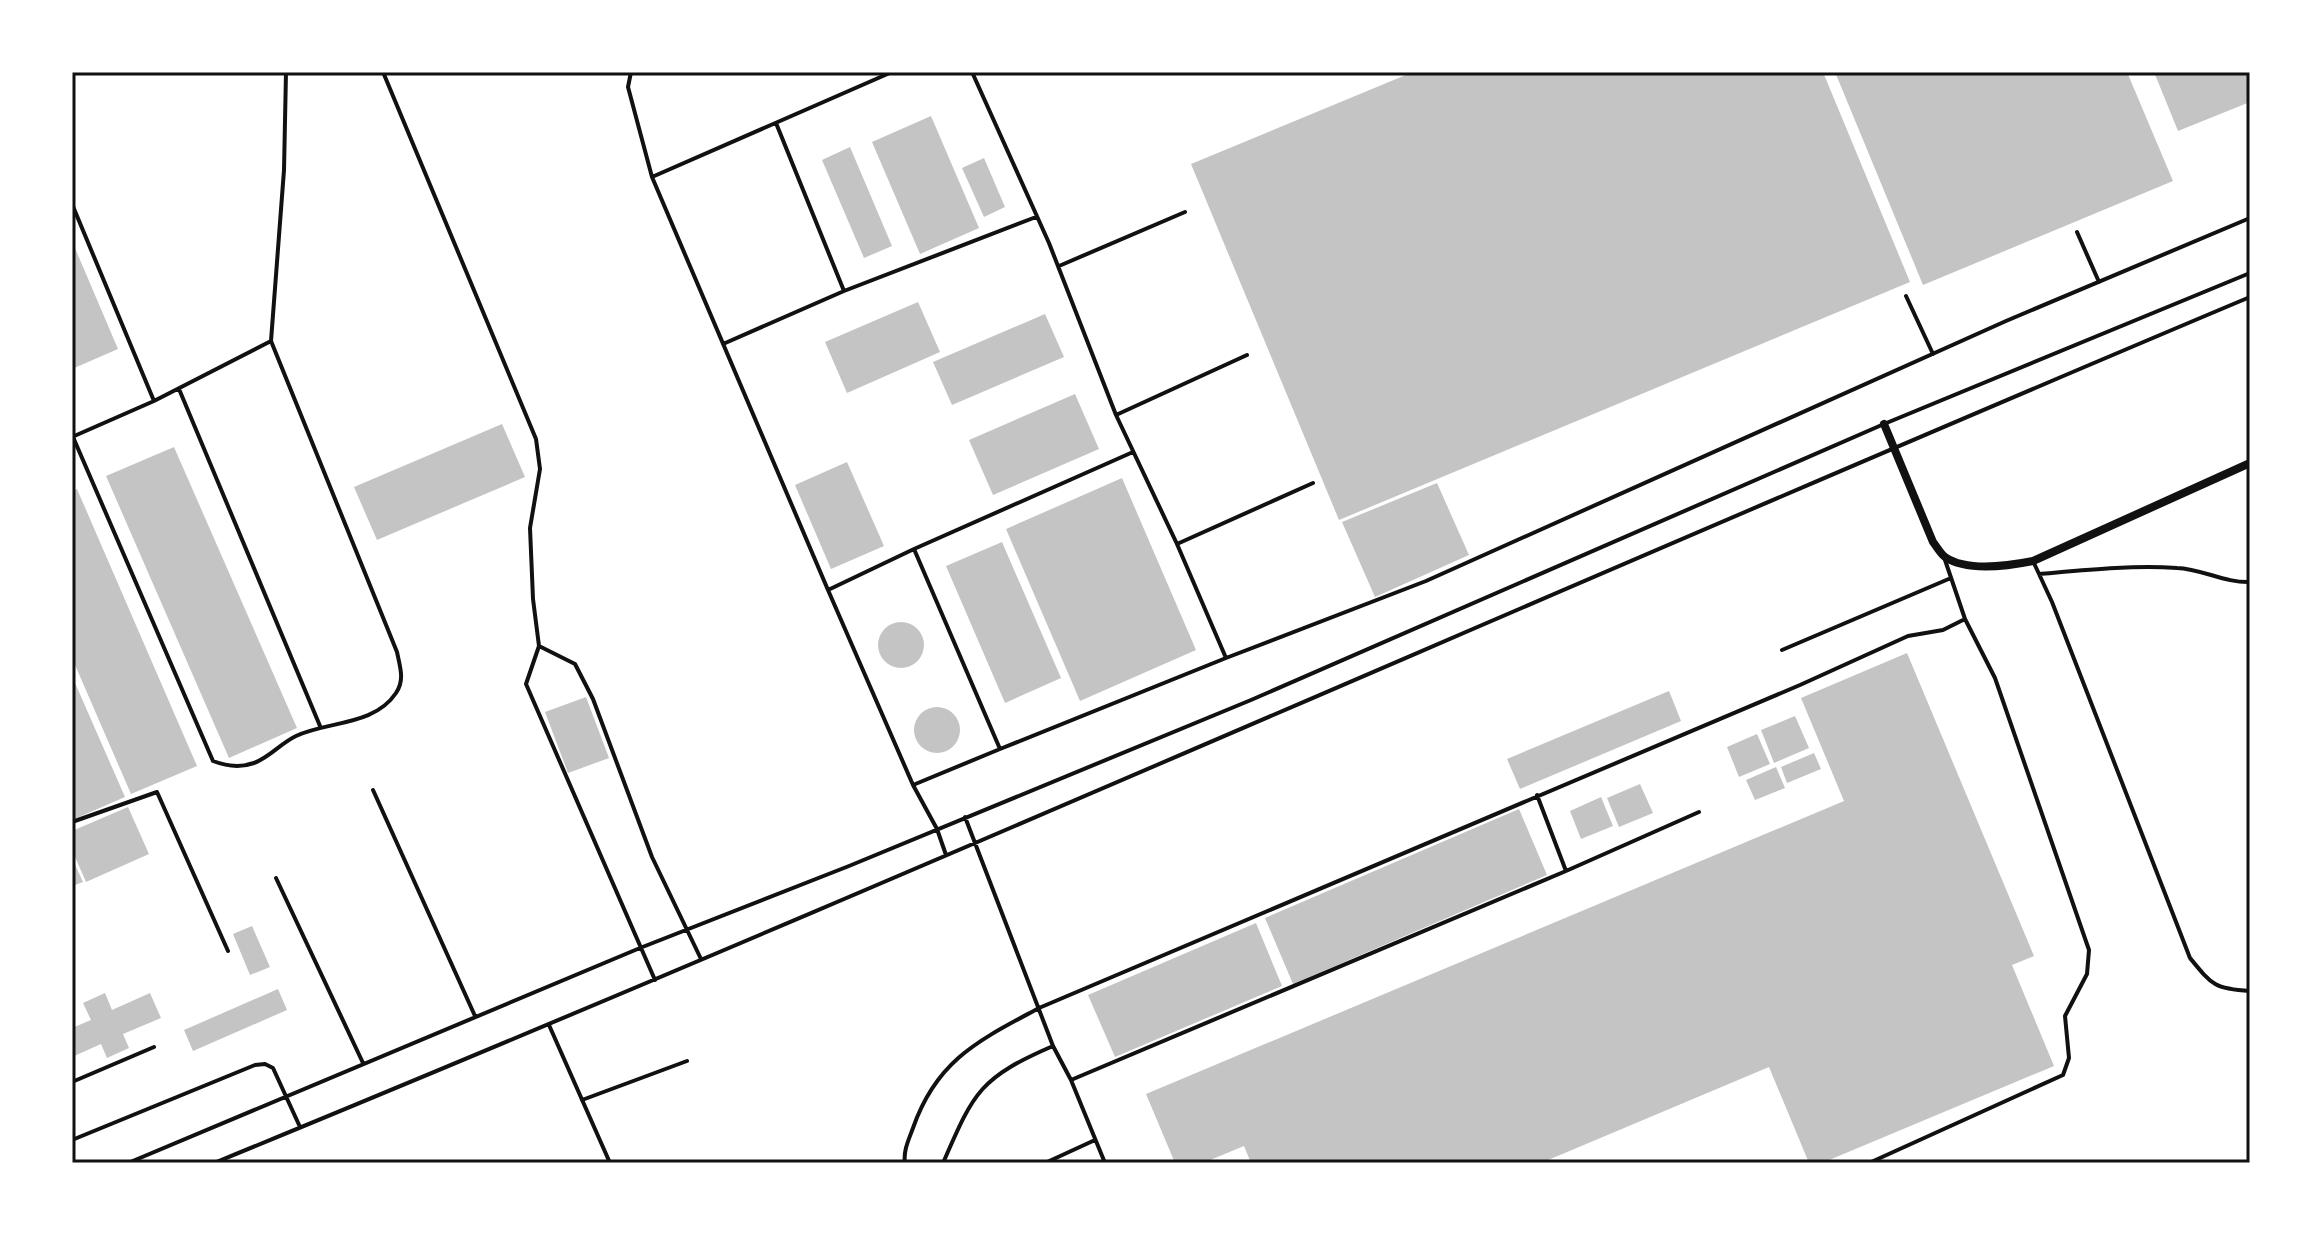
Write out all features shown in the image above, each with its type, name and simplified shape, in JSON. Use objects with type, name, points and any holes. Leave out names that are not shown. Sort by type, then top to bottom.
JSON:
[{"type":"street","points":[[1884,424],[1933,542],[1943,556],[1963,565],[2033,561],[2250,463]]},
{"type":"lane","points":[[271,341],[179,389],[72,437],[213,761],[228,767],[254,763],[291,738],[320,727],[357,720],[378,710],[395,694],[402,678],[397,652],[271,341],[284,170],[286,72]]},
{"type":"lane","points":[[383,72],[536,439],[540,469],[530,528],[533,599],[539,646],[526,684],[655,980]]},
{"type":"lane","points":[[631,72],[628,87],[652,177],[828,590],[946,855]]},
{"type":"lane","points":[[652,177],[892,72]]},
{"type":"lane","points":[[972,72],[1037,216],[1116,415],[1226,658]]},
{"type":"lane","points":[[775,122],[844,291]]},
{"type":"lane","points":[[72,204],[154,401]]},
{"type":"lane","points":[[1058,267],[1185,212]]},
{"type":"lane","points":[[723,344],[844,291],[1037,216]]},
{"type":"lane","points":[[913,785],[1426,581],[1933,354],[2250,218]]},
{"type":"lane","points":[[2077,232],[2099,282]]},
{"type":"lane","points":[[128,1163],[475,1016],[1251,700],[1884,424],[2250,273]]},
{"type":"lane","points":[[1906,296],[1933,354]]},
{"type":"lane","points":[[214,1163],[549,1025],[1263,722],[1895,447],[2250,297]]},
{"type":"lane","points":[[1116,415],[1247,355]]},
{"type":"lane","points":[[179,389],[320,727]]},
{"type":"lane","points":[[828,590],[1133,452]]},
{"type":"lane","points":[[1177,544],[1313,483]]},
{"type":"lane","points":[[914,549],[1000,749]]},
{"type":"lane","points":[[1869,1163],[2063,1075],[2069,1058],[2065,1016],[2087,974],[2089,950],[1995,678],[1965,619],[1943,556]]},
{"type":"lane","points":[[2033,561],[2052,602],[2190,958],[2207,979],[2223,989],[2250,991]]},
{"type":"lane","points":[[2039,574],[2103,568],[2181,568],[2237,583],[2250,582]]},
{"type":"lane","points":[[1782,650],[1951,578]]},
{"type":"lane","points":[[905,1163],[903,1155],[915,1122],[932,1087],[947,1068],[962,1052],[1039,1008],[1800,685],[1908,636],[1943,630],[1965,619]]},
{"type":"lane","points":[[539,646],[575,664],[593,699],[652,857],[701,960]]},
{"type":"lane","points":[[373,790],[475,1016]]},
{"type":"lane","points":[[72,822],[157,792],[228,951]]},
{"type":"lane","points":[[1537,795],[1566,871]]},
{"type":"lane","points":[[1071,1080],[1699,812]]},
{"type":"lane","points":[[965,817],[1053,1046],[1071,1080],[1105,1163]]},
{"type":"lane","points":[[276,878],[363,1063]]},
{"type":"lane","points":[[549,1025],[610,1163]]},
{"type":"lane","points":[[943,1163],[966,1110],[981,1089],[998,1073],[1053,1046]]},
{"type":"lane","points":[[72,1082],[154,1047]]},
{"type":"lane","points":[[582,1100],[687,1061]]},
{"type":"lane","points":[[72,1140],[255,1065],[265,1064],[273,1068],[301,1128]]},
{"type":"lane","points":[[1045,1163],[1095,1140]]},
{"type":"building","points":[[1413,72],[1823,72],[1910,282],[1339,520],[1191,164]]},
{"type":"building","points":[[1835,72],[2127,72],[2173,181],[1923,285]]},
{"type":"building","points":[[2154,72],[2250,72],[2250,102],[2178,131]]},
{"type":"building","points":[[931,116],[979,228],[920,254],[872,142]]},
{"type":"building","points":[[850,147],[892,246],[864,258],[822,160]]},
{"type":"building","points":[[984,158],[1005,207],[984,217],[962,168]]},
{"type":"building","points":[[72,241],[118,349],[72,369]]},
{"type":"building","points":[[918,302],[940,352],[847,393],[825,342]]},
{"type":"building","points":[[1045,314],[1064,357],[952,405],[933,362]]},
{"type":"building","points":[[1075,394],[1099,449],[993,495],[969,440]]},
{"type":"building","points":[[502,424],[525,477],[377,540],[354,487]]},
{"type":"building","points":[[174,447],[297,728],[229,758],[106,476]]},
{"type":"building","points":[[847,462],[884,546],[831,569],[795,485]]},
{"type":"building","points":[[1122,478],[1196,650],[1080,701],[1006,529]]},
{"type":"building","points":[[1437,483],[1469,555],[1375,597],[1342,522]]},
{"type":"building","points":[[77,489],[197,766],[131,794],[72,658],[72,491]]},
{"type":"building","points":[[1002,542],[1061,678],[1005,703],[946,566]]},
{"type":"building","points":[[901,622],[918,628],[924,645],[918,662],[901,668],[884,662],[878,645],[884,628]]},
{"type":"building","points":[[1907,653],[2034,956],[2012,965],[2054,1066],[1822,1163],[1809,1163],[1769,1067],[1541,1163],[1251,1163],[1244,1146],[1203,1163],[1175,1163],[1146,1094],[1844,801],[1801,698]]},
{"type":"building","points":[[72,676],[125,797],[72,820]]},
{"type":"building","points":[[1669,691],[1681,721],[1520,789],[1507,759]]},
{"type":"building","points":[[586,697],[609,758],[568,773],[545,712]]},
{"type":"building","points":[[937,707],[953,714],[960,730],[953,746],[937,753],[921,746],[914,730],[921,714]]},
{"type":"building","points":[[1795,716],[1809,748],[1774,763],[1761,730]]},
{"type":"building","points":[[1757,734],[1770,764],[1739,777],[1727,747]]},
{"type":"building","points":[[1814,753],[1821,769],[1787,783],[1781,767]]},
{"type":"building","points":[[1776,767],[1785,788],[1755,800],[1746,780]]},
{"type":"building","points":[[1640,784],[1653,813],[1619,827],[1607,798]]},
{"type":"building","points":[[1601,797],[1613,826],[1581,839],[1570,811]]},
{"type":"building","points":[[128,807],[149,854],[86,882],[72,850],[72,831]]},
{"type":"building","points":[[1519,809],[1547,875],[1293,984],[1265,918]]},
{"type":"building","points":[[72,858],[83,882],[72,886]]},
{"type":"building","points":[[1256,923],[1282,986],[1115,1057],[1088,995]]},
{"type":"building","points":[[252,926],[270,967],[250,975],[233,934]]},
{"type":"building","points":[[278,989],[287,1010],[193,1051],[184,1030]]},
{"type":"building","points":[[105,993],[112,1010],[150,993],[161,1018],[123,1034],[129,1048],[107,1058],[101,1044],[72,1057],[72,1028],[91,1020],[83,1003]]}]
